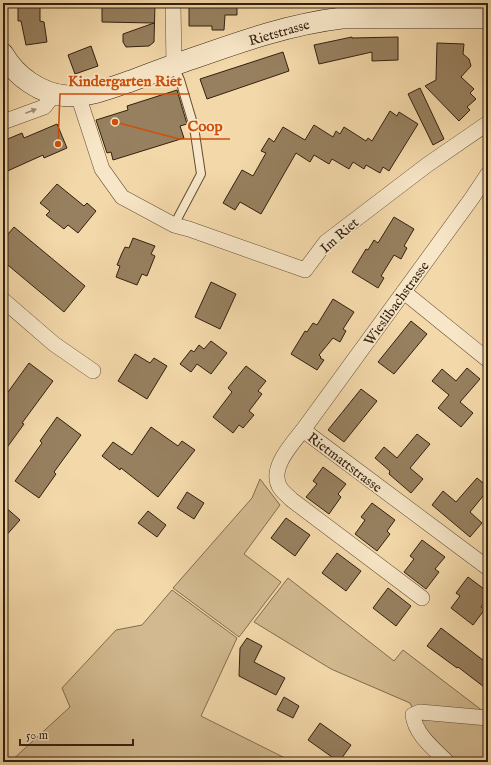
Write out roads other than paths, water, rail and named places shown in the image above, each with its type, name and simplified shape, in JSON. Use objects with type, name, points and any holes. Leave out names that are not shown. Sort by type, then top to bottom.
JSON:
[{"type":"street","points":[[173,3],[174,66]]},
{"type":"street","name":"Rietstrasse","points":[[3,54],[7,61],[20,75],[35,86],[55,94],[66,96],[96,92],[114,87],[292,27],[318,21],[342,18],[375,10],[488,18]]},
{"type":"street","points":[[3,122],[44,107],[55,94]]},
{"type":"street","points":[[78,95],[102,169],[122,197],[174,225]]},
{"type":"street","name":"Im Riet","points":[[174,225],[304,270],[326,242],[427,165],[488,123]]},
{"type":"street","name":"Wieslibachstrasse","points":[[303,430],[488,174]]},
{"type":"street","points":[[404,292],[488,360]]},
{"type":"street","points":[[3,300],[54,344],[93,371]]},
{"type":"street","name":"Rietmattstrasse","points":[[422,598],[303,509],[280,488],[277,481],[278,469],[282,456],[303,430],[488,568]]},
{"type":"street","points":[[447,762],[422,736],[414,723],[413,714],[420,712],[488,718]]},
{"type":"lane","points":[[174,66],[180,80],[194,127],[201,174],[174,225]]},
{"type":"place","name":"Coop","points":[[115,122]]},
{"type":"place","name":"Kindergarten Riet","points":[[58,144]]}]
